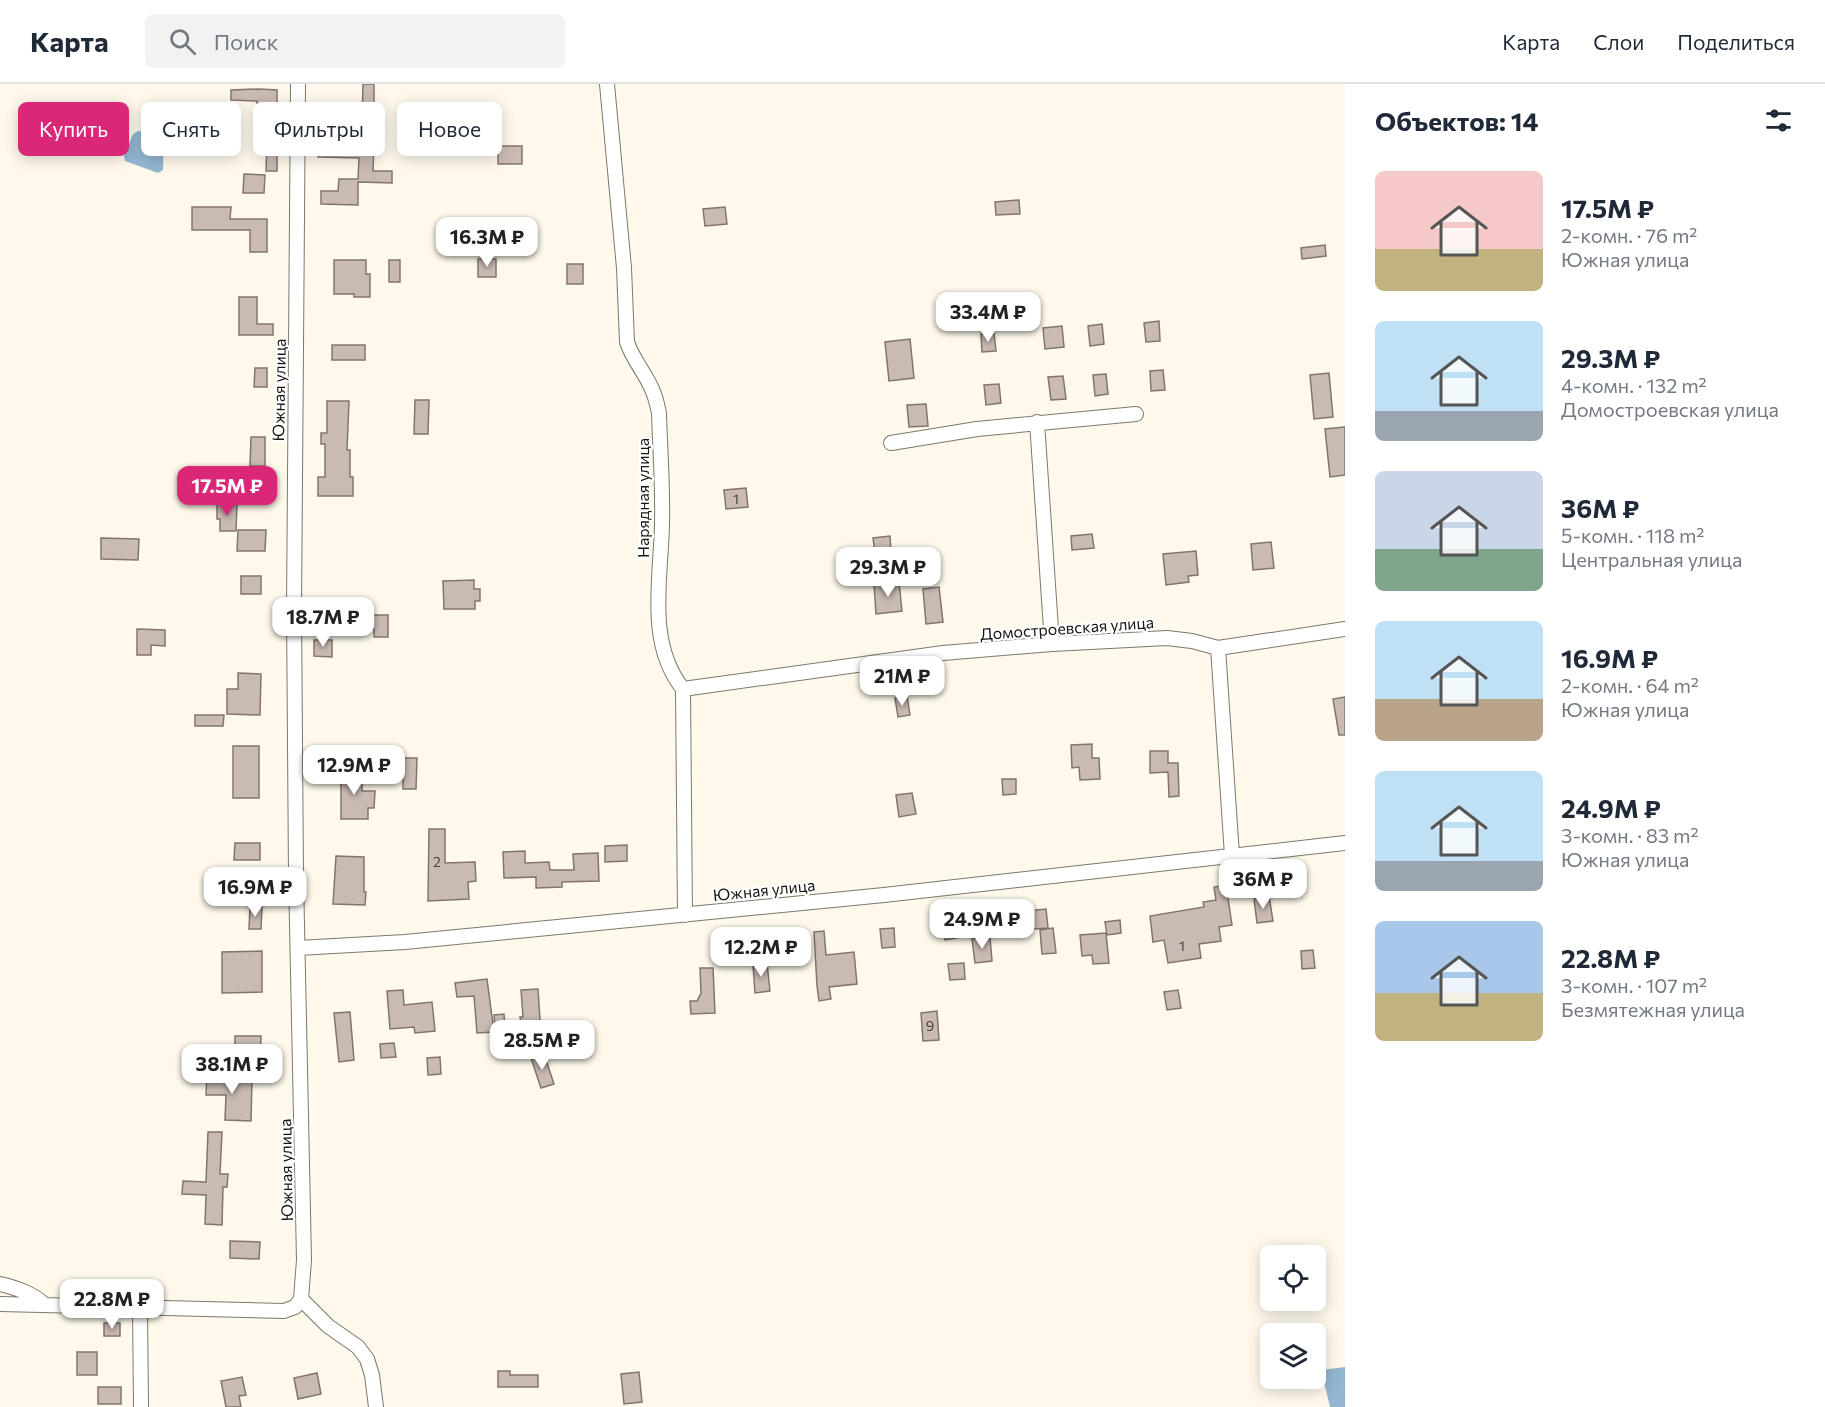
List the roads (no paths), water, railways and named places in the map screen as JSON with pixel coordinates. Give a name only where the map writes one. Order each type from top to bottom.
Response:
[{"type":"street","name":"Южная улица","points":[[298,84],[294,609],[296,877],[304,1282],[301,1299]]},
{"type":"street","name":"Нарядная улица","points":[[607,84],[624,268],[627,342],[630,353],[655,396],[659,412],[662,525],[657,590],[661,639],[672,676],[682,689],[685,915]]},
{"type":"street","points":[[891,444],[977,429],[1136,414]]},
{"type":"street","points":[[1037,422],[1052,644]]},
{"type":"street","name":"Домостроевская улица","points":[[682,689],[943,653],[1167,638],[1192,641],[1218,648],[1345,629]]},
{"type":"street","points":[[1218,648],[1232,855]]},
{"type":"street","name":"Южная улица","points":[[298,948],[405,942],[896,894],[1345,843]]},
{"type":"street","points":[[0,1284],[21,1289],[38,1298],[45,1305]]},
{"type":"street","points":[[0,1304],[284,1311],[295,1307],[301,1299],[328,1326],[358,1347],[368,1359],[376,1407]]},
{"type":"street","points":[[140,1306],[141,1407]]},
{"type":"water","points":[[141,131],[141,156],[163,156],[163,170],[158,173],[125,161],[124,156],[129,156],[129,144],[133,134]]},
{"type":"water","points":[[1345,1367],[1345,1407],[1330,1407],[1326,1389],[1326,1369]]}]
